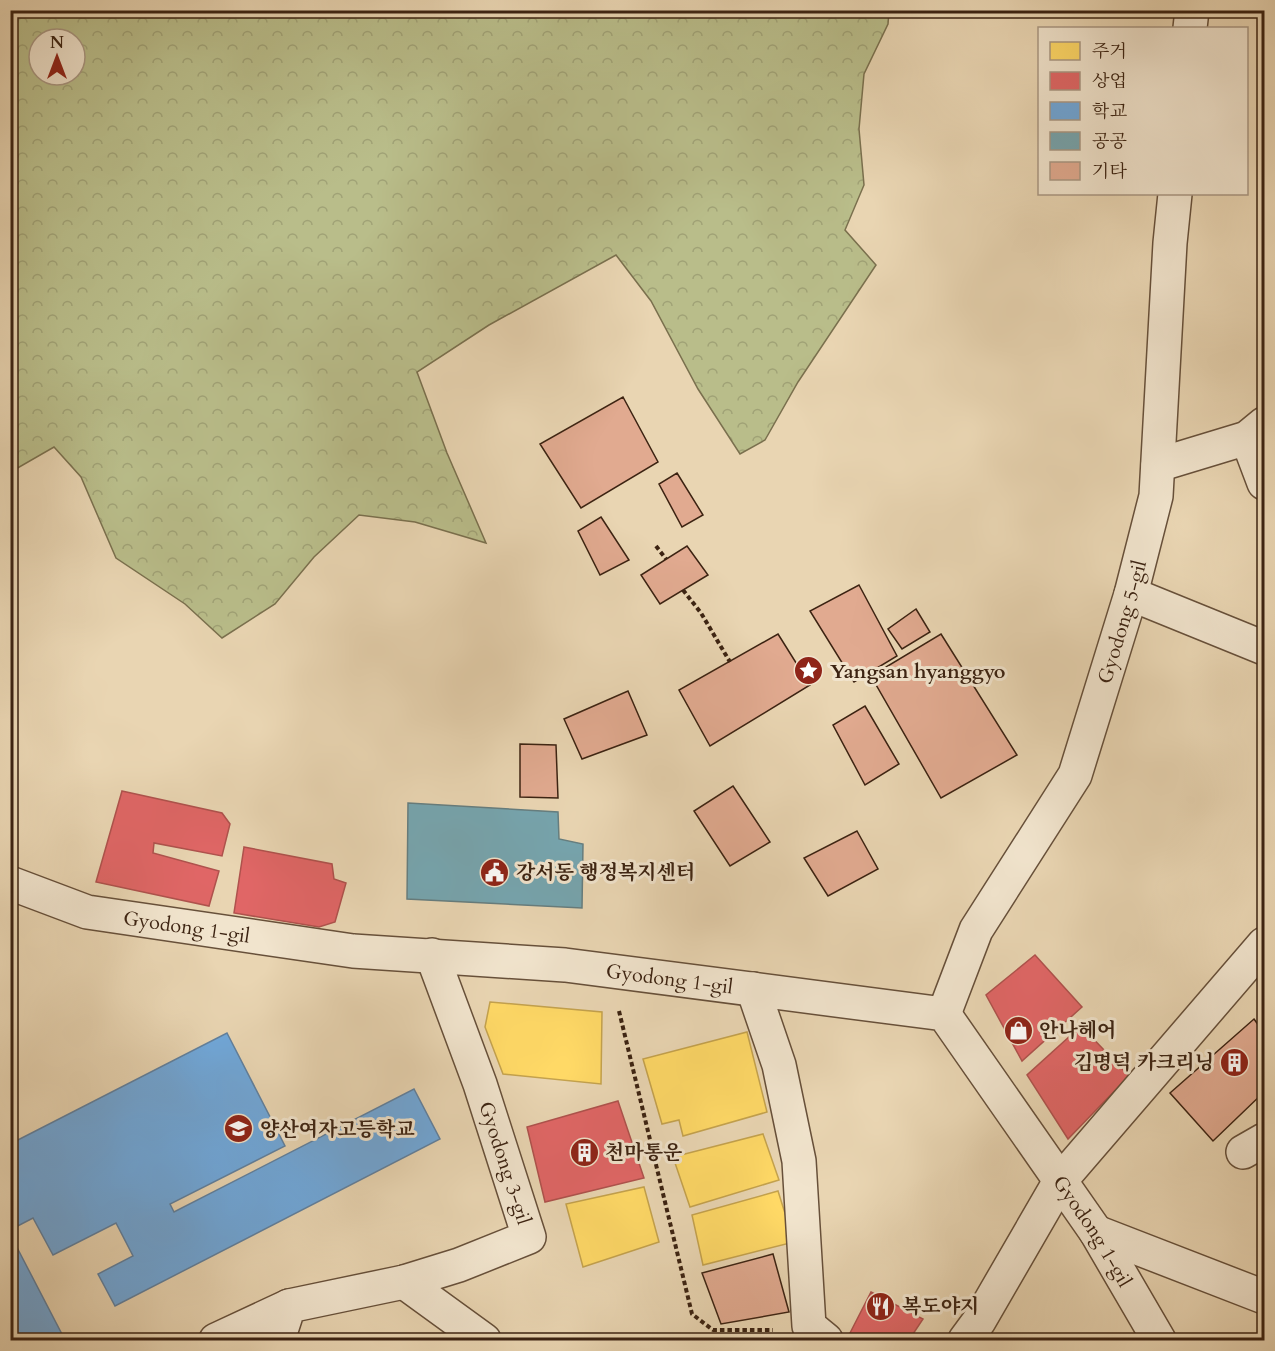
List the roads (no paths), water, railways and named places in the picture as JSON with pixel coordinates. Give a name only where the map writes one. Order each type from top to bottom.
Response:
[{"type":"street","points":[[1190,27],[1192,10]]},
{"type":"street","name":"Gyodong 5-gil","points":[[944,1014],[976,930],[1075,775],[1131,594],[1156,496],[1170,243],[1175,195]]},
{"type":"street","points":[[1158,465],[1256,431],[1264,483]]},
{"type":"street","points":[[1131,594],[1264,648]]},
{"type":"street","name":"Gyodong 1-gil","points":[[10,883],[87,912],[352,951],[565,964],[944,1014],[1096,1232],[1159,1341]]},
{"type":"street","points":[[965,1341],[979,1321],[1060,1181],[1264,944]]},
{"type":"street","name":"Gyodong 3-gil","points":[[216,1341],[289,1306],[404,1282],[459,1265],[529,1237],[480,1084],[432,956]]},
{"type":"street","points":[[753,989],[779,1065],[799,1161],[817,1333]]},
{"type":"street","points":[[1096,1232],[1264,1297]]},
{"type":"street","points":[[404,1282],[484,1341]]},
{"type":"street","points":[[278,1341],[289,1306]]},
{"type":"place","name":"Yangsan hyanggyo","points":[[809,671]]},
{"type":"place","name":"강서동 행정복지센터","points":[[495,872]]},
{"type":"place","name":"안나헤어","points":[[1018,1030]]},
{"type":"place","name":"김명덕 카크리닝","points":[[1235,1062]]},
{"type":"place","name":"양산여자고등학교","points":[[239,1129]]},
{"type":"place","name":"천마통운","points":[[584,1152]]},
{"type":"place","name":"복도야지","points":[[881,1306]]}]
